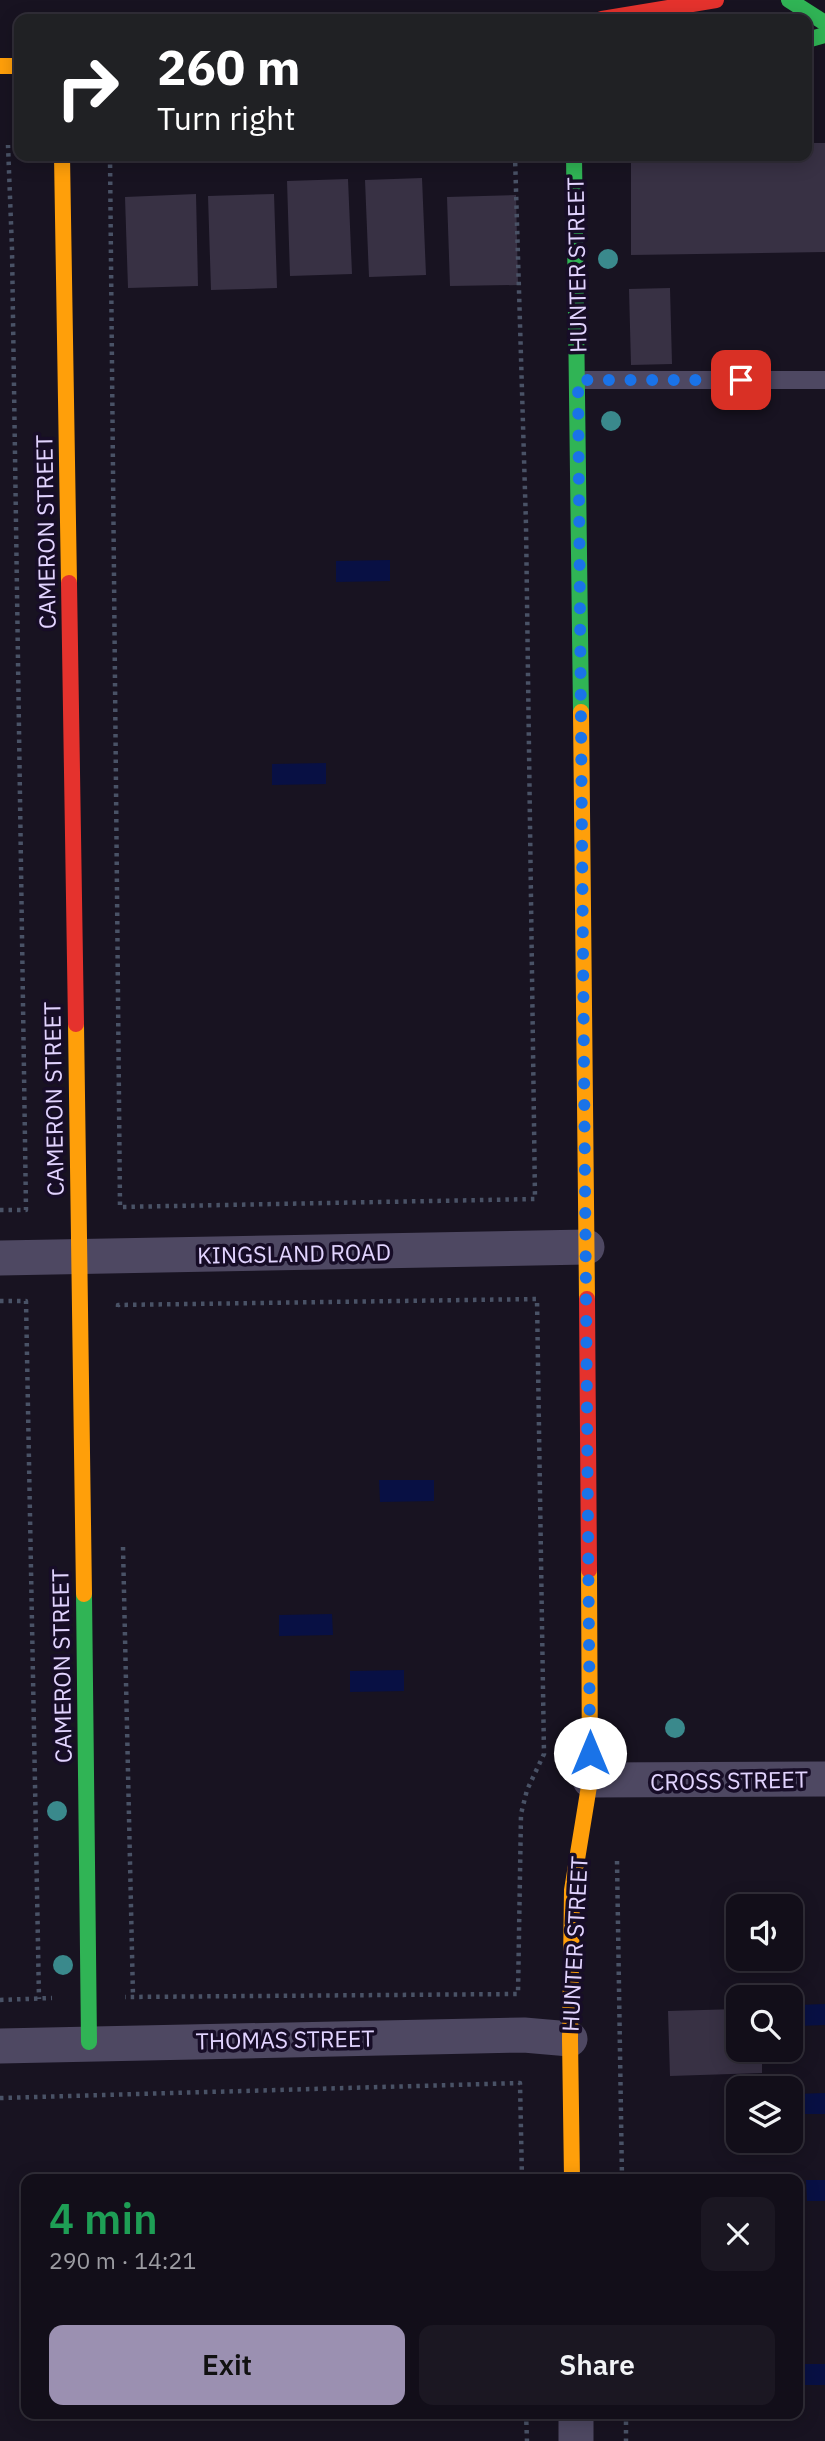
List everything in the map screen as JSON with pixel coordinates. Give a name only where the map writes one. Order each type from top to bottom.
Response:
[{"type":"main road","points":[[599,14],[620,0]]},
{"type":"main road","points":[[632,14],[716,0]]},
{"type":"main road","points":[[789,0],[811,14]]},
{"type":"main road","name":"CAMERON STREET","points":[[62,161],[89,2042]]},
{"type":"main road","name":"HUNTER STREET","points":[[572,2174],[572,1890],[590,1780],[587,1247],[574,161]]},
{"type":"street","name":"KINGSLAND ROAD","points":[[0,1258],[587,1247]]},
{"type":"street","name":"CROSS STREET","points":[[590,1780],[825,1779]]},
{"type":"street","name":"THOMAS STREET","points":[[0,2046],[89,2042],[524,2035],[570,2039]]},
{"type":"street","points":[[576,2419],[576,2441]]},
{"type":"lane","points":[[578,380],[825,380]]},
{"type":"path","points":[[0,1210],[26,1210],[8,145]]},
{"type":"path","points":[[110,161],[120,1207],[535,1199],[526,526],[515,161]]},
{"type":"path","points":[[117,1997],[519,1994],[521,1814],[527,1790],[544,1754],[537,1299],[118,1305],[118,1319]]},
{"type":"path","points":[[0,1301],[26,1301],[39,1999]]},
{"type":"path","points":[[123,1540],[133,1997]]},
{"type":"path","points":[[616,1855],[622,2174]]},
{"type":"path","points":[[0,2000],[57,1998]]},
{"type":"path","points":[[0,2098],[520,2083],[522,2174]]},
{"type":"path","points":[[526,2419],[527,2441]]},
{"type":"path","points":[[626,2419],[626,2441]]},
{"type":"shaded area","points":[[390,560],[390,581],[336,582],[336,561]]},
{"type":"shaded area","points":[[326,763],[326,784],[272,785],[272,764]]},
{"type":"shaded area","points":[[379,1480],[434,1480],[434,1501],[380,1502]]},
{"type":"shaded area","points":[[332,1614],[333,1635],[279,1636],[279,1615]]},
{"type":"shaded area","points":[[404,1670],[404,1691],[350,1692],[350,1671]]},
{"type":"shaded area","points":[[825,2004],[825,2025],[803,2026],[803,2005]]},
{"type":"shaded area","points":[[825,2093],[825,2114],[803,2114],[803,2094]]},
{"type":"shaded area","points":[[806,2180],[825,2180],[825,2201],[807,2201]]},
{"type":"shaded area","points":[[803,2364],[825,2364],[825,2385],[803,2385]]},
{"type":"building","points":[[812,143],[825,143],[825,252],[631,255],[631,161],[812,161]]},
{"type":"building","points":[[422,178],[426,275],[369,277],[365,180]]},
{"type":"building","points":[[348,179],[352,274],[290,276],[287,181]]},
{"type":"building","points":[[196,194],[198,286],[128,288],[125,197]]},
{"type":"building","points":[[274,194],[277,288],[211,290],[208,196]]},
{"type":"building","points":[[516,195],[518,285],[450,286],[447,197]]},
{"type":"building","points":[[670,288],[672,364],[631,365],[629,289]]},
{"type":"building","points":[[726,2009],[726,2062],[762,2062],[762,2073],[670,2076],[668,2011]]},
{"type":"traffic: fast","points":[[789,0],[811,14]]},
{"type":"traffic: fast","points":[[812,15],[825,23]]},
{"type":"traffic: fast","points":[[812,39],[825,35]]},
{"type":"traffic: fast","points":[[574,161],[581,712]]},
{"type":"traffic: fast","points":[[84,1594],[89,2042]]},
{"type":"traffic: slow","points":[[0,66],[14,66]]},
{"type":"traffic: slow","points":[[62,161],[69,583]]},
{"type":"traffic: slow","points":[[581,712],[587,1299]]},
{"type":"traffic: slow","points":[[76,1024],[84,1594]]},
{"type":"traffic: slow","points":[[572,2174],[572,1890],[590,1780],[589,1570]]},
{"type":"traffic: jam","points":[[632,14],[716,0]]},
{"type":"traffic: jam","points":[[69,583],[76,1024]]},
{"type":"traffic: jam","points":[[587,1299],[589,1570]]},
{"type":"route","points":[[590,1753],[578,380],[741,380]]}]
